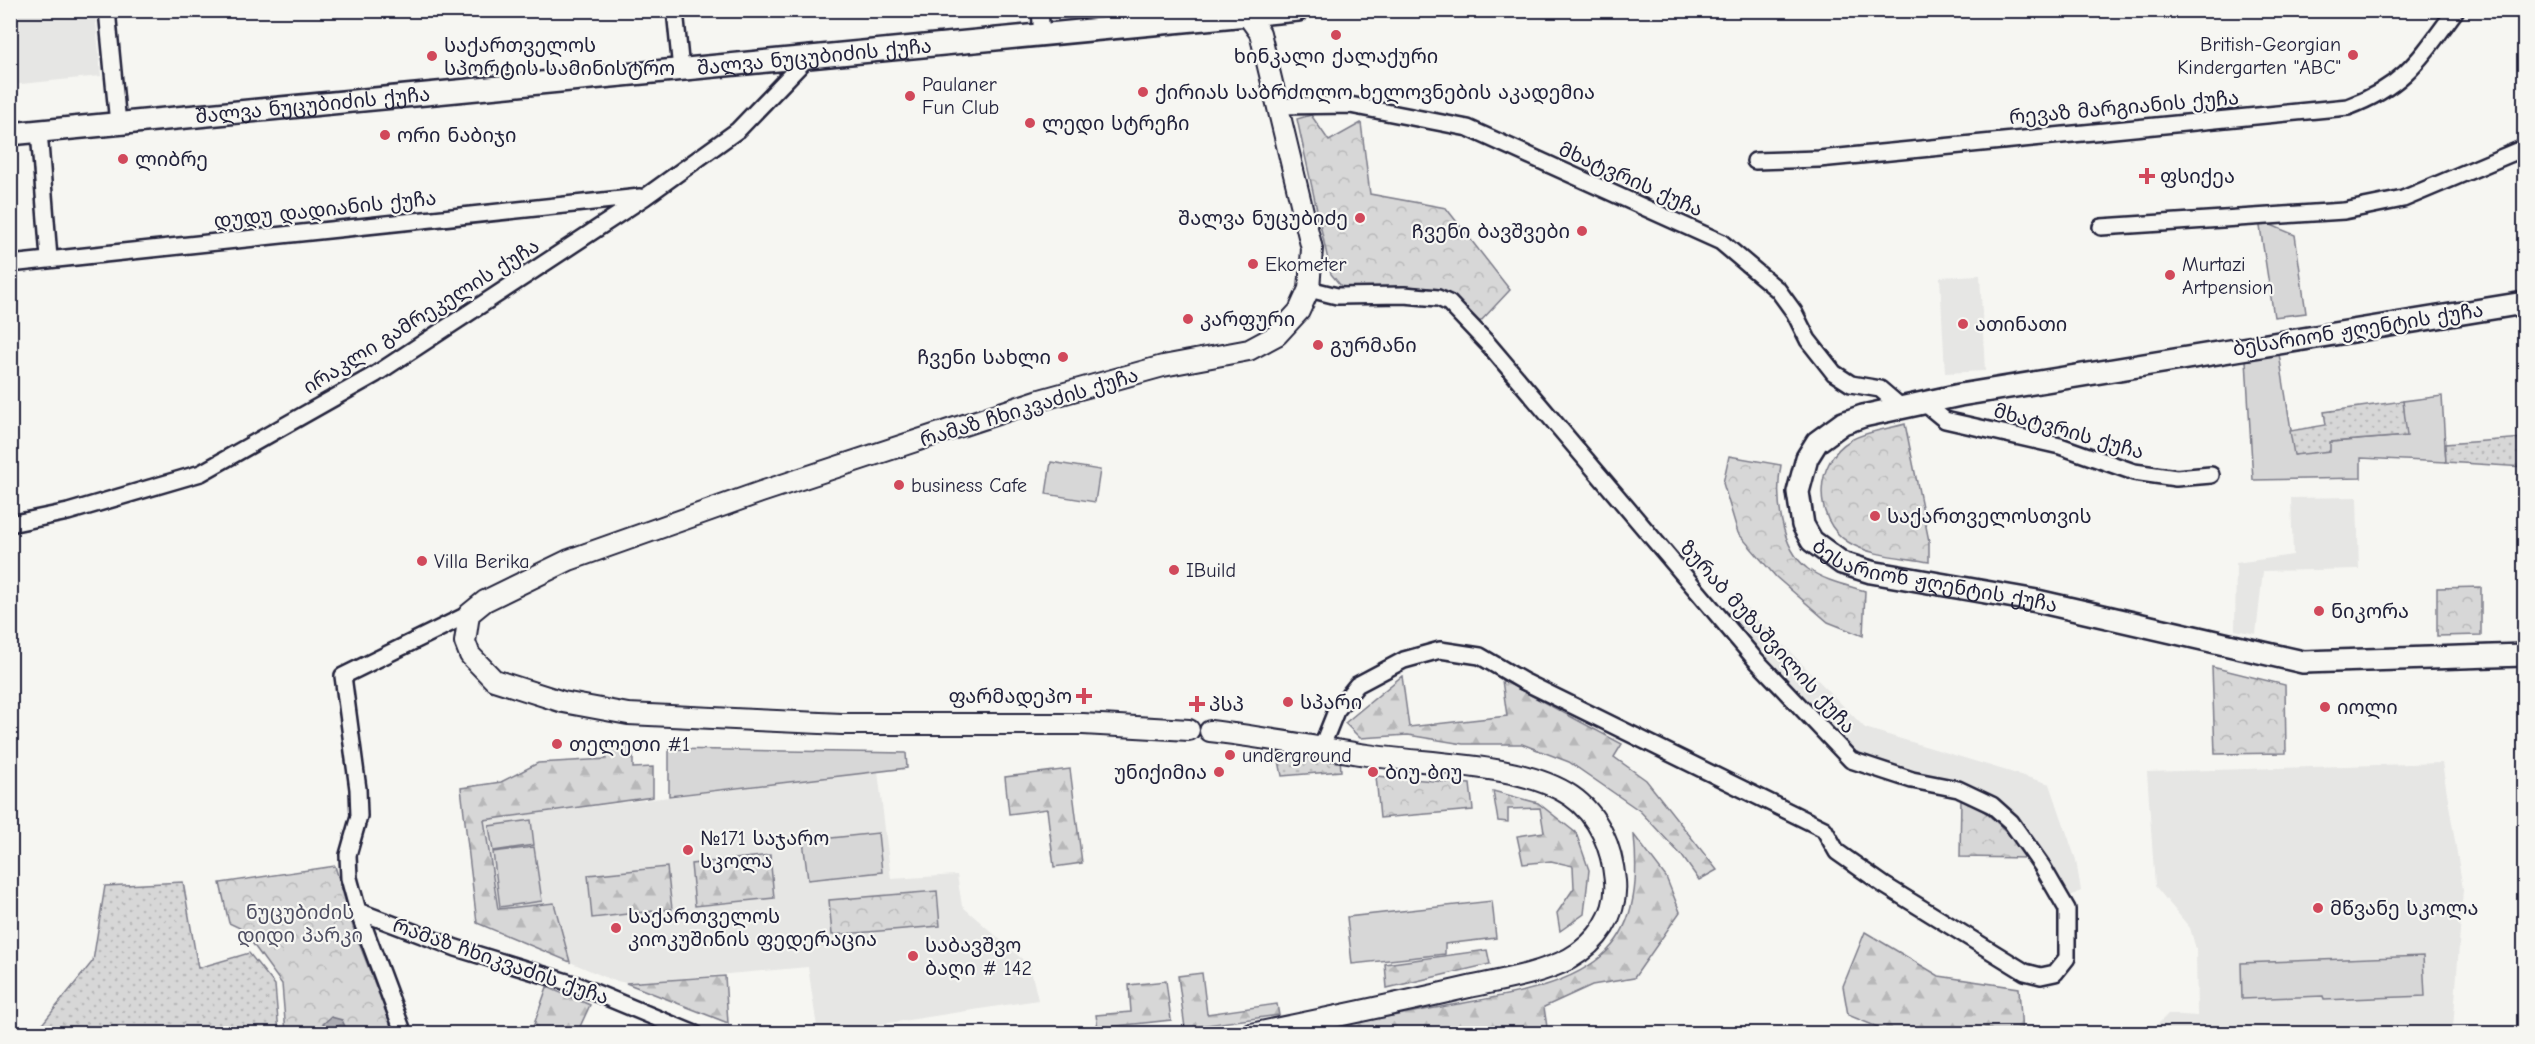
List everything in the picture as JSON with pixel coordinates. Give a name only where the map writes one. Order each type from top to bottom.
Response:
[{"type":"main road","name":"შალვა ნუცუბიძის ქუჩა","points":[[10,134],[1042,36],[1199,16],[1247,15],[1298,10]]},
{"type":"main road","name":"ბესარიონ ჟღენტის ქუჩა","points":[[2524,303],[1901,407],[1843,423],[1817,442],[1804,465],[1798,492],[1803,525],[1812,541],[1842,563],[1871,572],[2037,601],[2303,662],[2524,655]]},
{"type":"street","points":[[107,10],[118,124]]},
{"type":"street","points":[[675,10],[681,70]]},
{"type":"street","points":[[1040,10],[1042,36]]},
{"type":"street","name":"რევაზ მარგიანის ქუჩა","points":[[1755,161],[1819,159],[2348,107],[2377,96],[2400,80],[2456,10]]},
{"type":"street","name":"რამაზ ჩხიკვაძის ქუჩა","points":[[695,1034],[578,985],[456,948],[358,911],[349,878],[348,855],[358,816],[358,789],[343,676],[469,614],[485,601],[569,560],[761,492],[1040,400],[1163,366],[1249,350],[1277,335],[1299,310],[1309,289],[1311,249],[1260,33],[1247,15]]},
{"type":"street","name":"ირაკლი გამრეკელის ქუჩა","points":[[10,524],[68,512],[201,473],[375,374],[645,197],[738,130],[807,58]]},
{"type":"street","name":"მხატვრის ქუჩა","points":[[1279,106],[1350,105],[1468,128],[1721,242],[1778,290],[1820,357],[1834,373],[1851,384],[1880,389],[1901,407]]},
{"type":"street","points":[[39,131],[49,258]]},
{"type":"street","points":[[2101,227],[2344,211],[2403,199],[2524,148]]},
{"type":"street","name":"დუდუ დადიანის ქუჩა","points":[[10,264],[49,258],[645,197]]},
{"type":"street","name":"ზურაბ მუზაშვილის ქუჩა","points":[[1309,289],[1337,297],[1404,295],[1438,298],[1449,303],[1489,345],[1754,658],[1851,760],[1912,780],[1958,789],[1992,805],[2010,822],[2042,866],[2067,909],[2067,958],[2055,973],[2042,976],[2025,972],[1884,885],[1837,852],[1824,829],[1523,681],[1480,656],[1440,650],[1404,660],[1357,685],[1336,711],[1322,746]]},
{"type":"street","name":"მხატვრის ქუჩა","points":[[1923,402],[1946,420],[2060,446],[2134,472],[2176,478],[2211,475]]},
{"type":"street","points":[[469,614],[465,642],[470,655],[494,680],[563,702],[628,714],[842,724],[1083,724],[1189,730]]},
{"type":"street","points":[[1210,731],[1499,772],[1548,783],[1571,796],[1594,817],[1604,836],[1614,872],[1613,906],[1608,921],[1596,938],[1568,960],[1491,982],[1251,1034]]},
{"type":"street","points":[[358,911],[404,1034]]},
{"type":"shaded area","points":[[10,11],[95,11],[101,76],[11,85]]},
{"type":"shaded area","name":"ათინათი","points":[[1980,275],[1985,371],[1945,373],[1940,277]]},
{"type":"shaded area","points":[[2357,497],[2359,569],[2263,571],[2256,634],[2235,630],[2236,563],[2293,555],[2291,498]]},
{"type":"shaded area","points":[[1741,602],[1865,728],[2050,784],[2076,860],[2081,891],[2064,899],[1981,792],[1865,761],[1847,753],[1726,613]]},
{"type":"shaded area","name":"მწვანე სკოლა","points":[[2442,763],[2463,889],[2453,1030],[2524,1030],[2524,1033],[2149,1033],[2168,1014],[2197,1016],[2196,949],[2190,928],[2155,886],[2147,772]]},
{"type":"shaded area","name":"№171 საჯარო სკოლა","points":[[878,771],[891,879],[957,875],[962,906],[1030,966],[1038,1000],[818,1034],[808,967],[626,983],[612,980],[570,962],[554,903],[498,909],[484,820]]},
{"type":"green space","points":[[1311,115],[1329,141],[1361,123],[1370,194],[1446,208],[1510,290],[1480,322],[1446,291],[1408,286],[1357,291],[1341,286],[1331,274],[1297,119]]},
{"type":"green space","points":[[2259,220],[2295,235],[2306,313],[2274,317]]},
{"type":"green space","points":[[2279,354],[2295,455],[2330,442],[2406,436],[2403,401],[2442,396],[2446,462],[2361,458],[2361,478],[2253,480],[2246,360]]},
{"type":"green space","points":[[2403,401],[2407,436],[2330,442],[2330,451],[2294,455],[2290,431],[2326,425],[2324,412]]},
{"type":"green space","points":[[1905,424],[1929,541],[1929,562],[1876,553],[1857,547],[1836,532],[1823,505],[1824,475],[1839,449],[1857,437]]},
{"type":"green space","points":[[2524,438],[2524,467],[2446,462],[2445,444]]},
{"type":"green space","points":[[1729,456],[1781,465],[1780,506],[1782,521],[1791,548],[1808,569],[1821,577],[1865,591],[1863,636],[1828,622],[1776,577],[1738,533],[1723,483]]},
{"type":"green space","points":[[1051,462],[1100,470],[1095,502],[1046,494]]},
{"type":"green space","points":[[2481,587],[2481,635],[2437,636],[2437,588]]},
{"type":"green space","points":[[2212,667],[2285,685],[2286,753],[2215,754]]},
{"type":"green space","points":[[1402,676],[1409,727],[1507,716],[1502,680],[1622,744],[1614,757],[1646,780],[1717,870],[1699,880],[1682,856],[1640,811],[1569,762],[1522,744],[1463,744],[1408,735],[1360,738],[1345,723]]},
{"type":"green space","points":[[606,748],[633,748],[633,768],[653,767],[653,797],[484,820],[498,909],[554,903],[570,962],[477,923],[461,788],[501,782],[538,763],[606,759]]},
{"type":"green space","points":[[669,749],[906,753],[907,768],[669,796]]},
{"type":"green space","points":[[1277,750],[1340,758],[1341,771],[1282,776]]},
{"type":"green space","points":[[1070,769],[1082,863],[1054,867],[1047,809],[1009,814],[1005,777]]},
{"type":"green space","points":[[1376,776],[1470,784],[1473,810],[1380,818]]},
{"type":"green space","points":[[1493,791],[1538,803],[1576,833],[1589,870],[1584,914],[1560,931],[1557,913],[1574,888],[1573,866],[1551,861],[1523,864],[1517,836],[1544,832],[1540,808],[1508,809],[1508,822],[1498,821]]},
{"type":"green space","points":[[1961,798],[1990,816],[2030,858],[1960,857]]},
{"type":"green space","points":[[531,820],[534,845],[493,851],[489,826]]},
{"type":"green space","points":[[878,833],[882,872],[808,880],[803,841]]},
{"type":"green space","points":[[1634,835],[1666,877],[1680,912],[1634,978],[1592,985],[1544,1007],[1547,1027],[1485,1034],[1300,1034],[1526,991],[1549,984],[1591,965],[1617,939],[1630,912],[1636,866]]},
{"type":"green space","points":[[534,847],[542,901],[500,907],[493,852]]},
{"type":"green space","points":[[770,855],[774,898],[695,906],[691,864]]},
{"type":"green space","name":"ნუცუბიძის დიდი პარკი","points":[[335,866],[354,930],[394,1033],[286,1033],[282,984],[242,929],[229,923],[220,883]]},
{"type":"green space","points":[[667,867],[672,909],[592,918],[588,875]]},
{"type":"green space","points":[[183,882],[198,968],[249,953],[275,985],[279,1033],[35,1033],[93,961],[105,886]]},
{"type":"green space","points":[[937,891],[940,926],[832,935],[829,900]]},
{"type":"green space","points":[[1492,901],[1496,938],[1445,944],[1445,954],[1352,964],[1347,917]]},
{"type":"green space","points":[[1865,932],[1939,976],[2019,988],[2022,1033],[1892,1033],[1848,1015],[1843,986]]},
{"type":"green space","points":[[1487,950],[1490,964],[1387,988],[1385,964]]},
{"type":"green space","points":[[2423,956],[2425,996],[2324,1000],[2323,996],[2242,999],[2241,963]]},
{"type":"green space","points":[[1202,973],[1207,1014],[1277,1004],[1279,1015],[1185,1028],[1178,976]]},
{"type":"green space","points":[[725,976],[728,1023],[626,983]]},
{"type":"green space","points":[[1166,981],[1171,1020],[1098,1028],[1096,1015],[1131,1012],[1129,985]]},
{"type":"green space","points":[[547,987],[590,1005],[577,1033],[531,1033]]},
{"type":"water","points":[[331,1017],[342,1020],[348,1033],[320,1033],[322,1025]]},
{"type":"place","name":"ხინკალი ქალაქური","points":[[1336,35]]},
{"type":"place","name":"British-Georgian Kindergarten \"ABC\"","points":[[2353,55]]},
{"type":"place","name":"საქართველოს სპორტის სამინისტრო","points":[[432,56]]},
{"type":"place","name":"ქირიას საბრძოლო ხელოვნების აკადემია","points":[[1143,92]]},
{"type":"place","name":"Paulaner Fun Club","points":[[910,96]]},
{"type":"place","name":"ლედი სტრეჩი","points":[[1030,123]]},
{"type":"place","name":"ორი ნაბიჯი","points":[[385,135]]},
{"type":"place","name":"ლიბრე","points":[[123,159]]},
{"type":"place","name":"ფსიქეა","points":[[2147,176]]},
{"type":"place","name":"შალვა ნუცუბიძე","points":[[1360,218]]},
{"type":"place","name":"Ჩვენი ბავშვები","points":[[1582,231]]},
{"type":"place","name":"Ekometer","points":[[1253,264]]},
{"type":"place","name":"Murtazi Artpension","points":[[2170,275]]},
{"type":"place","name":"კარფური","points":[[1188,319]]},
{"type":"place","name":"ათინათი","points":[[1963,324]]},
{"type":"place","name":"გურმანი","points":[[1318,345]]},
{"type":"place","name":"ჩვენი სახლი","points":[[1063,357]]},
{"type":"place","name":"business Cafe","points":[[899,485]]},
{"type":"place","name":"საქართველოსთვის","points":[[1875,516]]},
{"type":"place","name":"Villa Berika","points":[[422,561]]},
{"type":"place","name":"IBuild","points":[[1174,570]]},
{"type":"place","name":"ნიკორა","points":[[2319,611]]},
{"type":"place","name":"ფარმადეპო","points":[[1084,696]]},
{"type":"place","name":"სპარი","points":[[1288,702]]},
{"type":"place","name":"პსპ","points":[[1197,704]]},
{"type":"place","name":"იოლი","points":[[2325,707]]},
{"type":"place","name":"თელეთი #1","points":[[557,744]]},
{"type":"place","name":"underground","points":[[1230,755]]},
{"type":"place","name":"უნიქიმია","points":[[1219,772]]},
{"type":"place","name":"ბიუ ბიუ","points":[[1373,772]]},
{"type":"place","name":"№171 საჯარო სკოლა","points":[[688,850]]},
{"type":"place","name":"მწვანე სკოლა","points":[[2318,908]]},
{"type":"place","name":"საქართველოს კიოკუშინის ფედერაცია","points":[[616,928]]},
{"type":"place","name":"საბავშვო ბაღი # 142","points":[[913,956]]}]
